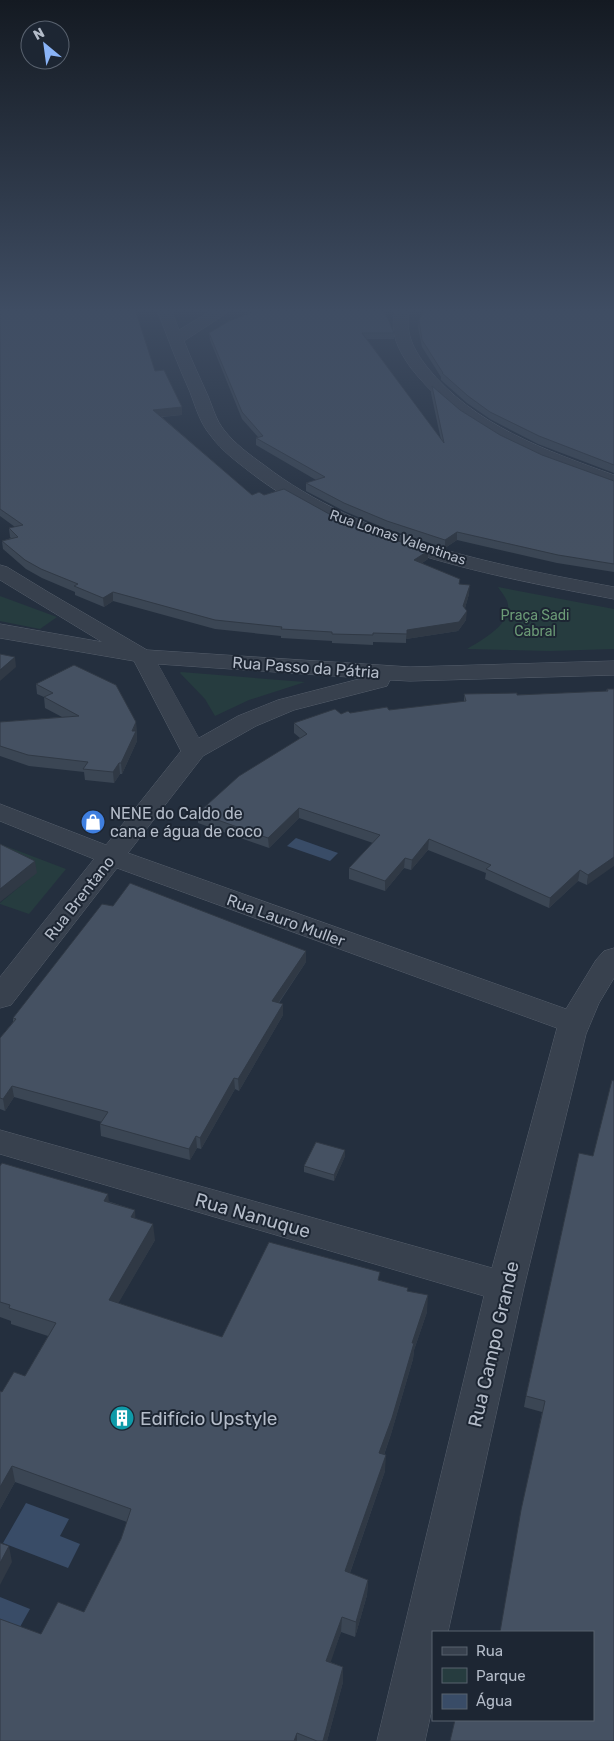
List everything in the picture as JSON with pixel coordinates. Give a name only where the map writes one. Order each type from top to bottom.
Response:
[{"type":"street","name":"Rua Lomas Valentinas","points":[[199,393],[213,427],[230,447],[256,470],[288,493],[375,532],[417,546],[475,563],[562,584],[614,593]]},
{"type":"street","points":[[442,393],[504,436],[527,448],[614,481]]},
{"type":"street","points":[[0,571],[40,597],[142,656],[194,751]]},
{"type":"street","name":"Rua Passo da Pátria","points":[[0,631],[142,656],[410,674],[542,672],[614,668]]},
{"type":"street","name":"Rua Brentano","points":[[0,998],[194,751],[247,721],[286,705],[410,674]]},
{"type":"street","name":"Rua Lauro Muller","points":[[0,812],[112,856],[574,1024]]},
{"type":"street","name":"Rua Campo Grande","points":[[401,1741],[505,1288],[574,1024],[583,1000],[600,974],[614,958]]},
{"type":"street","name":"Rua Nanuque","points":[[0,1142],[505,1288]]},
{"type":"green space","name":"Praça Sadi Cabral","points":[[498,587],[614,609],[614,649],[550,651],[467,649],[488,636],[506,617],[507,601]]},
{"type":"green space","points":[[0,596],[57,617],[40,629],[0,621]]},
{"type":"green space","points":[[181,672],[305,682],[249,700],[215,716],[205,699]]},
{"type":"green space","points":[[0,844],[66,869],[29,914],[0,904],[36,873],[0,855]]},
{"type":"water","points":[[296,838],[338,853],[330,861],[287,846]]},
{"type":"water","points":[[26,1503],[69,1519],[60,1536],[80,1544],[68,1568],[3,1543]]},
{"type":"water","points":[[0,1597],[30,1609],[16,1634],[0,1627]]},
{"type":"building","points":[[0,393],[175,393],[182,407],[153,410],[252,495],[259,492],[264,495],[284,489],[331,515],[377,534],[428,551],[414,560],[460,579],[459,584],[470,585],[463,606],[467,611],[459,622],[407,630],[407,634],[332,634],[332,632],[281,629],[282,627],[215,620],[113,592],[103,598],[74,586],[78,584],[41,569],[25,560],[2,541],[18,537],[9,528],[23,525],[0,509]]},
{"type":"building","points":[[234,393],[407,393],[444,443],[434,393],[440,393],[460,410],[500,435],[542,455],[614,481],[614,564],[558,555],[457,532],[445,540],[387,521],[344,503],[306,483],[325,477],[256,438],[263,436],[242,412]]},
{"type":"building","points":[[465,393],[614,393],[614,465],[539,436],[490,412]]},
{"type":"building","points":[[0,654],[15,657],[0,670]]},
{"type":"building","points":[[74,665],[116,685],[136,722],[132,731],[136,731],[121,763],[113,772],[83,769],[88,762],[28,755],[0,746],[0,722],[79,716],[44,697],[53,693],[36,684]]},
{"type":"building","points":[[607,689],[614,689],[614,857],[588,875],[580,870],[550,898],[486,869],[491,865],[429,839],[412,860],[405,858],[385,881],[349,868],[380,835],[299,808],[268,838],[198,813],[239,776],[307,734],[294,723],[335,709],[341,714],[348,711],[350,713],[387,707],[389,710],[466,701],[464,694],[517,693],[517,695],[608,691]]},
{"type":"building","points":[[0,844],[35,861],[0,889]]},
{"type":"building","points":[[130,883],[306,951],[272,1001],[283,1004],[238,1079],[234,1078],[200,1138],[196,1136],[189,1149],[100,1124],[108,1112],[12,1086],[3,1099],[0,1098],[0,1038],[16,1019],[13,1018],[102,904],[113,906]]},
{"type":"building","points":[[612,1080],[614,1081],[614,1741],[450,1741],[455,1721],[594,1721],[594,1631],[500,1631],[521,1510],[545,1401],[526,1396],[579,1153],[593,1156]]},
{"type":"building","points":[[316,1142],[345,1150],[334,1175],[304,1166]]},
{"type":"building","points":[[2,1163],[108,1194],[104,1201],[135,1210],[131,1217],[153,1224],[109,1300],[222,1337],[269,1242],[380,1272],[378,1280],[408,1288],[407,1291],[428,1295],[412,1343],[414,1343],[392,1418],[379,1453],[386,1455],[345,1571],[368,1580],[356,1622],[342,1617],[326,1661],[343,1667],[323,1741],[317,1741],[297,1733],[294,1741],[0,1741],[0,1619],[41,1634],[58,1602],[84,1612],[121,1539],[131,1509],[12,1466],[0,1487],[0,1391],[2,1392],[14,1372],[25,1376],[56,1323],[9,1308],[10,1305],[0,1302],[0,1166]]},
{"type":"building","points":[[0,1543],[9,1546],[0,1563]]},
{"type":"place","name":"NENE do Caldo de cana e água de coco","points":[[93,822]]},
{"type":"place","name":"Edifício Upstyle","points":[[122,1418]]}]
